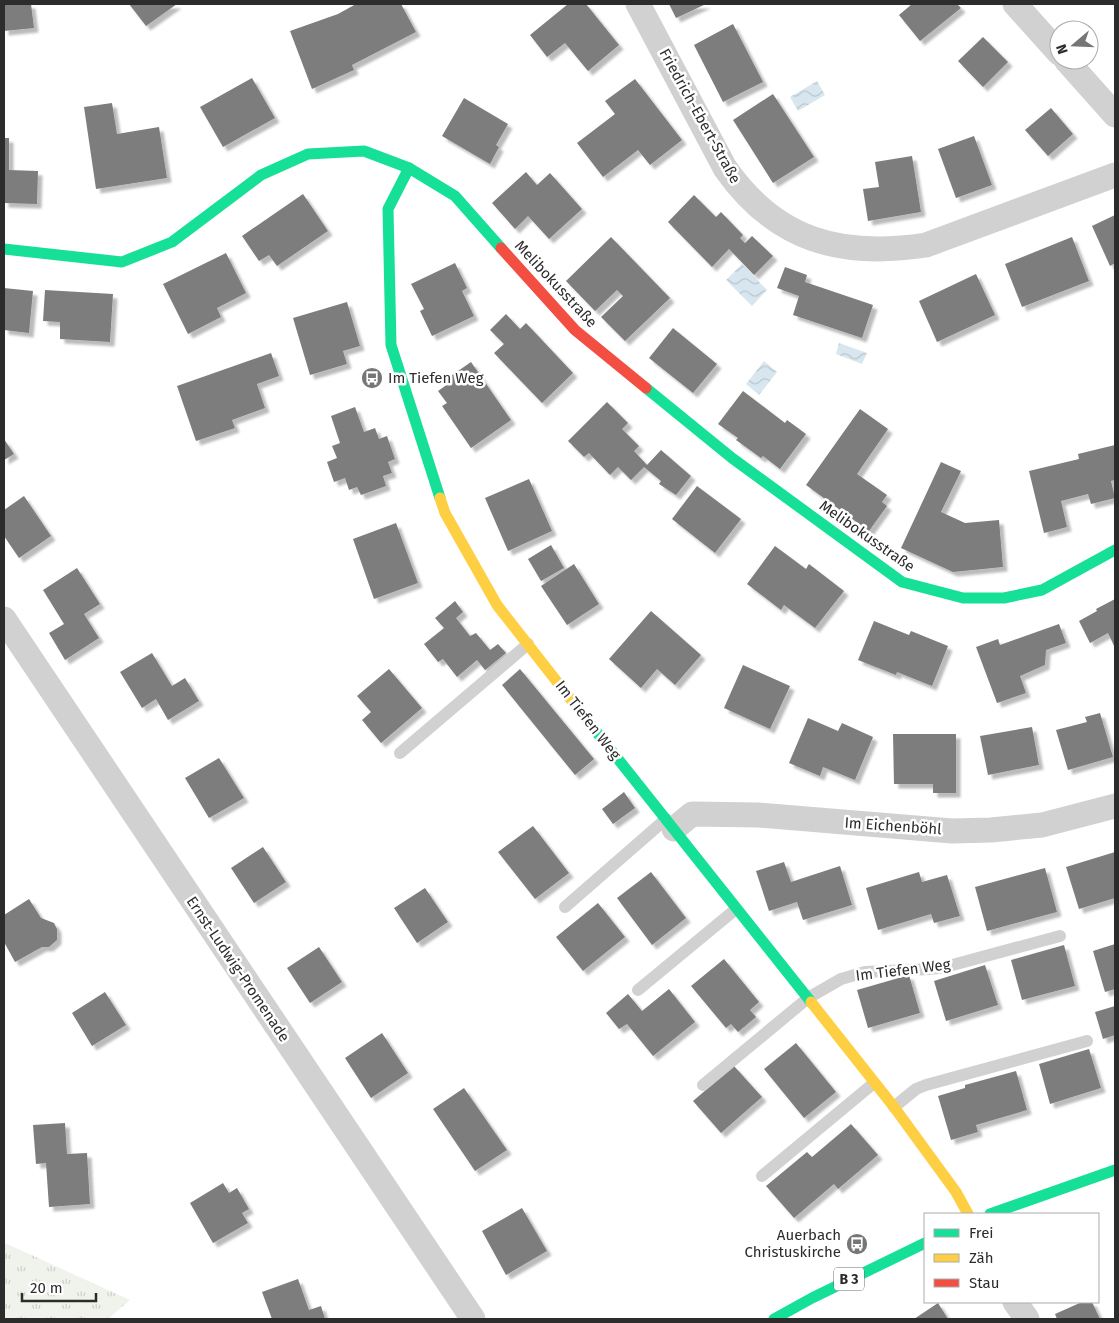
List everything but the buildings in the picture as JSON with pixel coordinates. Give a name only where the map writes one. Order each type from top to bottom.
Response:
[{"type":"street","name":"Friedrich-Ebert-Straße","points":[[638,4],[725,168],[739,188],[766,214],[796,232],[832,245],[897,250],[926,245],[1115,175]]},
{"type":"street","points":[[1014,4],[1049,42]]},
{"type":"street","points":[[1075,70],[1115,115]]},
{"type":"street","name":"Melibokusstraße","points":[[4,250],[122,262],[172,242],[261,175],[308,154],[364,151],[409,168],[455,196],[575,330],[732,458],[902,582],[963,598],[1004,598],[1042,590],[1115,550]]},
{"type":"street","name":"Im Tiefen Weg","points":[[409,168],[388,209],[391,345],[445,513],[497,605],[894,1107],[956,1192],[967,1213]]},
{"type":"street","name":"Ernst-Ludwig-Promenade","points":[[4,619],[473,1319]]},
{"type":"street","name":"Im Eichenböhl","points":[[670,824],[692,814],[758,815],[952,830],[991,830],[1042,825],[1115,806]]},
{"type":"street","points":[[993,1213],[1059,1188],[1115,1170]]},
{"type":"street","name":"B 3","points":[[774,1319],[812,1298],[924,1243]]},
{"type":"street","points":[[1016,1303],[1027,1319]]},
{"type":"lane","points":[[400,753],[528,644]]},
{"type":"lane","points":[[565,907],[670,824]]},
{"type":"lane","points":[[638,990],[736,909]]},
{"type":"lane","name":"Im Tiefen Weg","points":[[703,1085],[808,998],[841,979],[865,972],[945,967],[1060,936]]},
{"type":"lane","points":[[894,1107],[916,1089],[926,1085],[1087,1041]]},
{"type":"lane","points":[[762,1176],[874,1083]]},
{"type":"green space","points":[[5,1243],[130,1300],[108,1319],[4,1319]]},
{"type":"water","points":[[817,81],[825,95],[798,111],[790,97]]},
{"type":"water","points":[[742,264],[767,290],[752,306],[726,280]]},
{"type":"water","points":[[839,343],[867,353],[862,364],[836,354]]},
{"type":"water","points":[[764,361],[777,372],[759,395],[746,384]]},
{"type":"traffic: fast","points":[[4,249],[122,262],[172,242],[261,175],[308,154],[364,151],[409,168],[455,196],[501,248]]},
{"type":"traffic: fast","points":[[409,168],[388,209],[391,345],[440,498]]},
{"type":"traffic: fast","points":[[646,388],[732,458],[902,582],[963,598],[1004,598],[1042,590],[1115,550]]},
{"type":"traffic: fast","points":[[587,720],[811,1002]]},
{"type":"traffic: fast","points":[[993,1213],[1115,1170]]},
{"type":"traffic: fast","points":[[774,1319],[812,1298],[924,1243]]},
{"type":"traffic: slow","points":[[440,498],[445,513],[497,605],[587,720]]},
{"type":"traffic: slow","points":[[811,1002],[894,1107],[956,1192],[967,1213]]},
{"type":"traffic: jam","points":[[501,248],[575,330],[646,388]]},
{"type":"place","name":"Im Tiefen Weg","points":[[372,378]]},
{"type":"place","name":"Auerbach Christuskirche","points":[[857,1244]]}]
